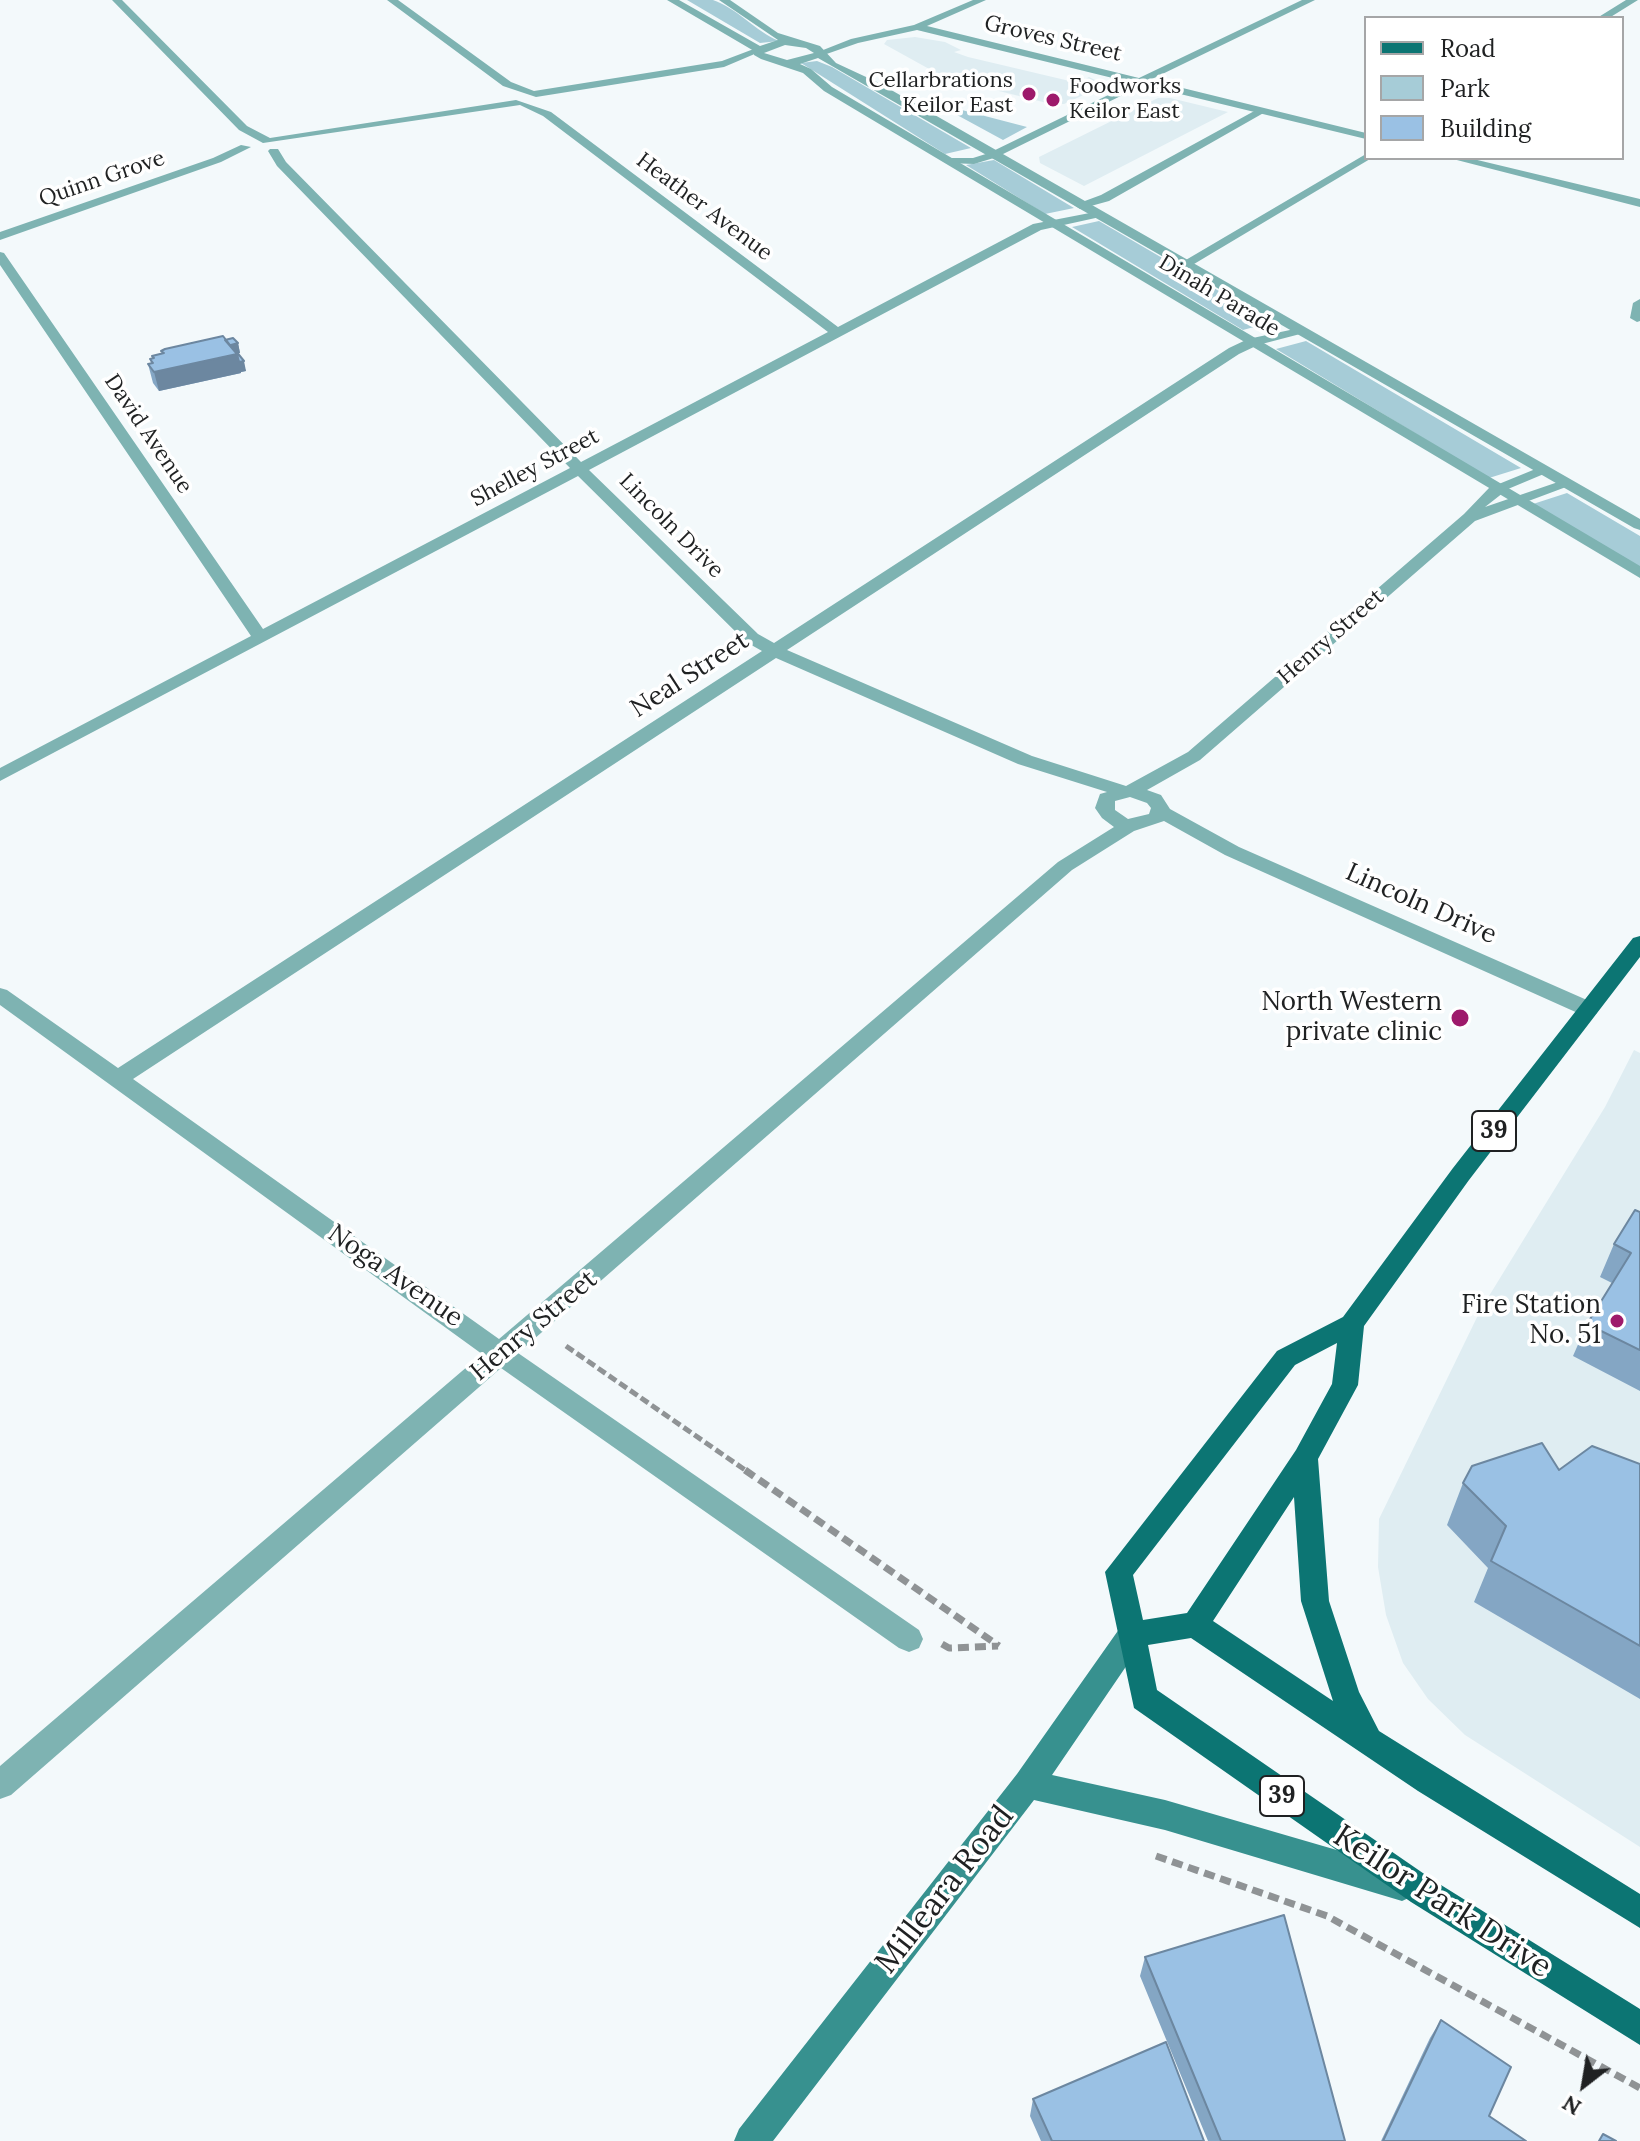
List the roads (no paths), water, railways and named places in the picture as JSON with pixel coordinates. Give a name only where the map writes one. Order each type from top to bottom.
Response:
[{"type":"main road","name":"39","points":[[1132,1634],[1119,1572],[1286,1358],[1352,1324],[1461,1174],[1640,943]]},
{"type":"main road","name":"39","points":[[1195,1625],[1305,1458],[1345,1385],[1352,1324]]},
{"type":"main road","points":[[1305,1458],[1315,1601],[1346,1696],[1368,1740]]},
{"type":"main road","points":[[1132,1634],[1195,1625],[1368,1740],[1640,1912]]},
{"type":"main road","name":"Milleara Road","points":[[751,2141],[1028,1784],[1132,1634]]},
{"type":"main road","name":"Keilor Park Drive","points":[[1132,1634],[1144,1698],[1422,1891],[1640,2028]]},
{"type":"main road","points":[[1028,1784],[1165,1815],[1422,1891]]},
{"type":"street","name":"Lincoln Drive","points":[[117,0],[243,128],[275,149],[580,469],[735,624],[775,651],[1025,760],[1073,785],[1105,811],[1149,816],[1588,1009]]},
{"type":"street","points":[[392,0],[527,98]]},
{"type":"street","points":[[672,0],[759,50]]},
{"type":"street","points":[[724,0],[771,34],[802,44]]},
{"type":"street","points":[[275,149],[314,136],[724,64],[806,61],[855,41],[917,27],[981,0]]},
{"type":"street","points":[[948,160],[974,161],[993,155],[1085,113],[1134,88],[1141,81],[1310,0]]},
{"type":"street","points":[[1605,16],[1633,0]]},
{"type":"street","name":"Groves Street","points":[[917,27],[1364,136]]},
{"type":"street","points":[[724,64],[780,43],[855,41]]},
{"type":"street","name":"Dinah Parade","points":[[802,44],[816,48],[818,54],[1640,525]]},
{"type":"street","points":[[759,50],[760,56],[774,61]]},
{"type":"street","name":"Dinah Parade","points":[[774,61],[807,71],[828,89],[1640,573]]},
{"type":"street","name":"Heather Avenue","points":[[527,98],[837,333]]},
{"type":"street","points":[[1080,205],[1105,198],[1262,111]]},
{"type":"street","name":"Lincoln Drive","points":[[243,128],[251,149],[275,149]]},
{"type":"street","name":"Quinn Grove","points":[[0,236],[251,149],[275,149]]},
{"type":"street","points":[[1185,264],[1364,158]]},
{"type":"street","points":[[1463,160],[1640,203]]},
{"type":"street","name":"Shelley Street","points":[[0,775],[1052,222],[1096,214]]},
{"type":"street","name":"David Avenue","points":[[0,256],[260,637]]},
{"type":"street","points":[[1637,318],[1640,303]]},
{"type":"street","name":"Neal Street","points":[[117,1079],[1234,351],[1253,342],[1299,330]]},
{"type":"street","name":"Henry Street","points":[[0,1785],[1065,866],[1149,816],[1171,782],[1194,756],[1469,518],[1480,500],[1497,488],[1543,471]]},
{"type":"street","name":"Henry Street","points":[[1469,518],[1566,484]]},
{"type":"street","name":"Henry Street","points":[[1065,866],[1105,811],[1107,798],[1159,778],[1194,756]]},
{"type":"street","name":"Lincoln Drive","points":[[1025,760],[1147,795],[1149,816]]},
{"type":"street","name":"Noga Avenue","points":[[0,995],[909,1639]]},
{"type":"place","name":"Cellarbrations Keilor East","points":[[1029,94]]},
{"type":"place","name":"Foodworks Keilor East","points":[[1053,100]]},
{"type":"place","name":"North Western private clinic","points":[[1460,1018]]},
{"type":"place","name":"Fire Station No. 51","points":[[1617,1321]]}]
